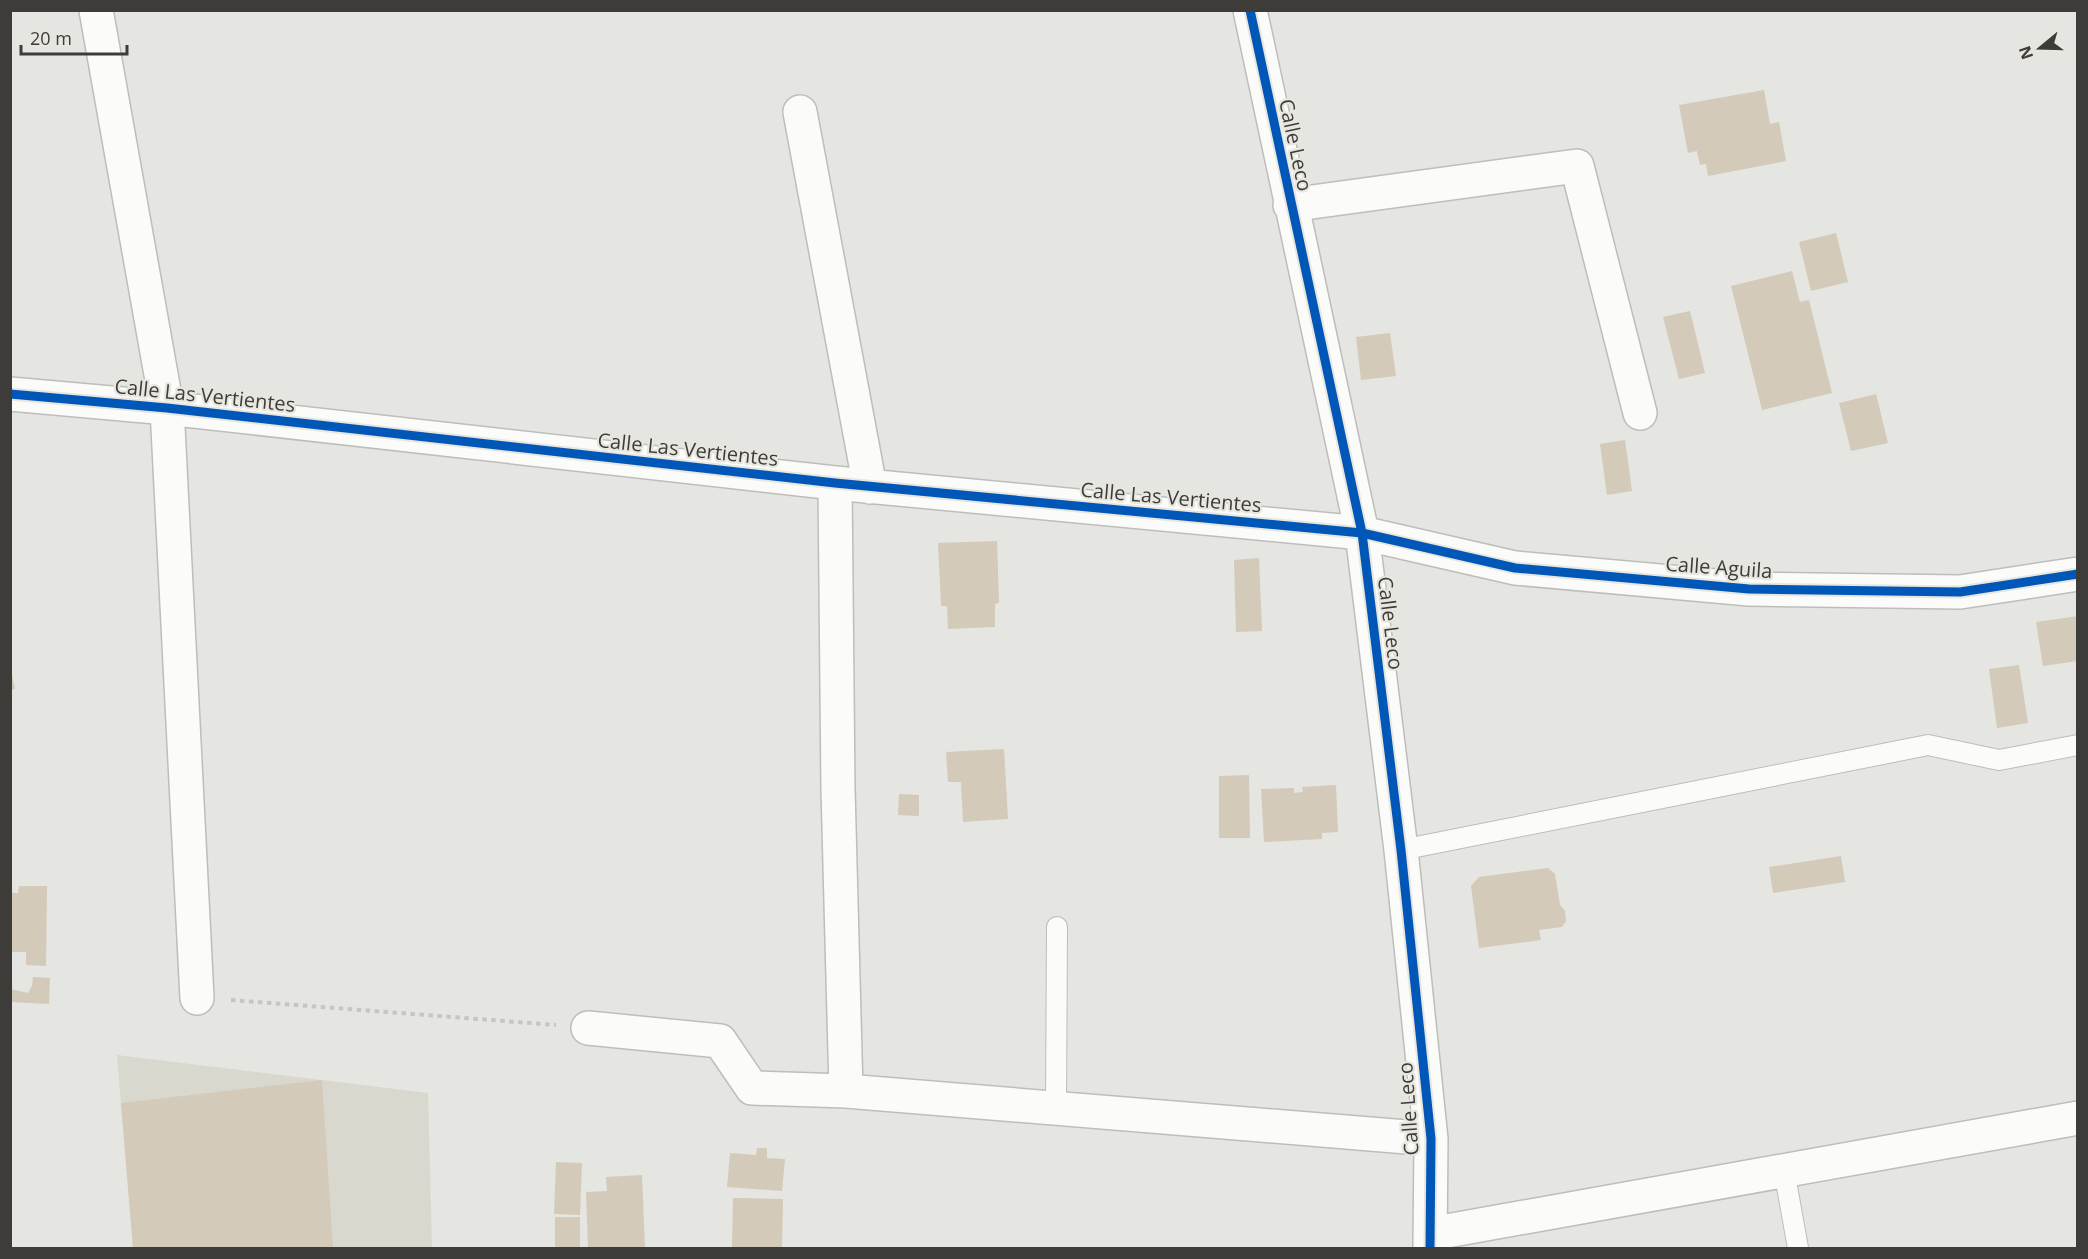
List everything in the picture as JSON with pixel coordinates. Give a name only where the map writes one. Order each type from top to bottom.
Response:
[{"type":"street","points":[[96,10],[167,408],[197,998]]},
{"type":"street","name":"Calle Leco","points":[[1250,10],[1362,533],[1401,850],[1431,1139],[1430,1241]]},
{"type":"street","points":[[800,112],[870,487]]},
{"type":"street","points":[[1290,205],[1577,166],[1640,413]]},
{"type":"street","name":"Calle Las Vertientes","points":[[10,394],[167,408],[870,487],[1362,533]]},
{"type":"street","points":[[835,483],[837,789],[846,1091]]},
{"type":"street","name":"Calle Aguila","points":[[1362,533],[1515,568],[1749,589],[1960,592],[2078,574]]},
{"type":"street","points":[[588,1028],[720,1041],[752,1088],[846,1091],[1431,1139]]},
{"type":"street","points":[[1430,1241],[1784,1170],[2078,1118]]},
{"type":"lane","points":[[1401,850],[1928,745],[1999,760],[2078,745]]},
{"type":"lane","points":[[1056,1108],[1058,927]]},
{"type":"lane","points":[[1784,1170],[1798,1248]]},
{"type":"path","points":[[197,998],[588,1028]]},
{"type":"shaded area","points":[[117,1055],[428,1093],[432,1248],[133,1248]]},
{"type":"building","points":[[1764,90],[1770,124],[1779,122],[1786,161],[1708,176],[1706,164],[1700,165],[1697,151],[1688,153],[1679,105]]},
{"type":"building","points":[[1836,233],[1848,282],[1811,291],[1799,242]]},
{"type":"building","points":[[1792,271],[1800,302],[1809,300],[1832,393],[1762,410],[1731,286]]},
{"type":"building","points":[[1690,311],[1705,373],[1679,379],[1663,317]]},
{"type":"building","points":[[1390,333],[1396,376],[1361,380],[1356,337]]},
{"type":"building","points":[[1876,394],[1888,443],[1851,451],[1839,403]]},
{"type":"building","points":[[1625,440],[1632,491],[1607,495],[1600,444]]},
{"type":"building","points":[[997,541],[999,603],[995,604],[995,627],[948,629],[947,606],[941,606],[938,543]]},
{"type":"building","points":[[1259,558],[1262,631],[1236,632],[1234,560]]},
{"type":"building","points":[[2078,616],[2078,661],[2043,666],[2036,622]]},
{"type":"building","points":[[2019,665],[2028,723],[1997,728],[1989,669]]},
{"type":"building","points":[[10,666],[15,689],[10,690]]},
{"type":"building","points":[[1004,749],[1008,819],[963,822],[961,782],[948,782],[946,752]]},
{"type":"building","points":[[1249,775],[1250,838],[1219,838],[1219,776]]},
{"type":"building","points":[[1336,785],[1338,832],[1322,833],[1322,839],[1264,842],[1261,789],[1294,788],[1294,793],[1303,792],[1302,787]]},
{"type":"building","points":[[899,794],[919,795],[919,816],[898,815]]},
{"type":"building","points":[[1841,856],[1845,882],[1773,893],[1769,867]]},
{"type":"building","points":[[1548,868],[1555,874],[1560,905],[1565,911],[1566,921],[1562,927],[1539,930],[1541,940],[1479,948],[1471,886],[1479,877]]},
{"type":"building","points":[[19,886],[47,886],[46,966],[26,965],[26,952],[10,952],[10,893],[18,893]]},
{"type":"building","points":[[33,977],[50,978],[49,1004],[10,1002],[10,989],[28,993]]},
{"type":"building","points":[[322,1080],[333,1248],[133,1248],[121,1103]]},
{"type":"building","points":[[757,1148],[767,1148],[767,1158],[785,1159],[782,1191],[727,1187],[730,1153],[756,1155]]},
{"type":"building","points":[[556,1162],[582,1163],[580,1215],[554,1214]]},
{"type":"building","points":[[642,1175],[645,1248],[588,1248],[586,1192],[607,1191],[606,1177]]},
{"type":"building","points":[[733,1198],[783,1199],[782,1248],[732,1248]]},
{"type":"building","points":[[555,1217],[580,1217],[580,1248],[555,1248]]},
{"type":"cycle path","points":[[1250,10],[1362,533],[1401,850],[1431,1139],[1430,1248]]},
{"type":"cycle path","points":[[10,394],[167,408],[835,483],[1362,533],[1515,568],[1749,589],[1960,592],[2078,574]]}]
